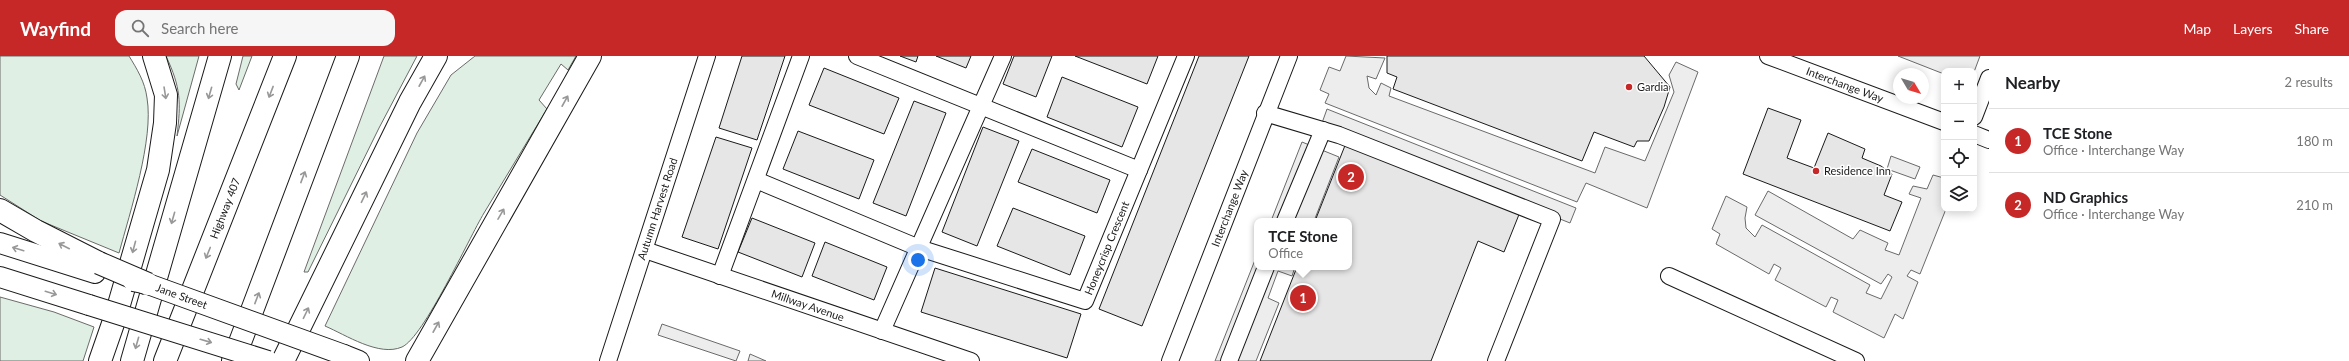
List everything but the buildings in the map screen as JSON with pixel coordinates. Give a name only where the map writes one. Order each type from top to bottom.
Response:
[{"type":"highway","points":[[100,361],[116,315],[158,170],[165,123],[166,95],[154,56]]},
{"type":"highway","points":[[132,361],[220,56]]},
{"type":"highway","name":"Highway 407","points":[[166,361],[285,56]]},
{"type":"highway","points":[[233,361],[348,56]]},
{"type":"highway","points":[[283,361],[410,102],[436,56]]},
{"type":"highway","points":[[417,361],[590,56]]},
{"type":"highway","points":[[0,210],[97,268],[148,284]]},
{"type":"main road","points":[[0,243],[97,268]]},
{"type":"main road","points":[[0,277],[268,361]]},
{"type":"main road","name":"Jane Street","points":[[148,284],[352,358]]},
{"type":"street","name":"Autumn Harvest Road","points":[[608,361],[707,56]]},
{"type":"street","points":[[720,276],[801,56]]},
{"type":"street","points":[[857,56],[1139,170]]},
{"type":"street","points":[[882,331],[1003,56]]},
{"type":"street","name":"Honeycrisp Crescent","points":[[919,248],[1085,301],[1186,56]]},
{"type":"street","name":"Interchange Way","points":[[1170,361],[1265,113],[1289,56]]},
{"type":"street","name":"Interchange Way","points":[[1768,56],[1941,121]]},
{"type":"street","points":[[1977,110],[1989,78]]},
{"type":"street","points":[[1265,113],[1323,130],[1552,219],[1496,361]]},
{"type":"street","points":[[1286,218],[1323,130]]},
{"type":"street","points":[[1977,135],[1989,140]]},
{"type":"street","points":[[756,180],[919,248]]},
{"type":"street","name":"Millway Avenue","points":[[645,250],[972,361]]},
{"type":"street","points":[[1229,361],[1265,270]]},
{"type":"street","points":[[1668,276],[1856,361]]},
{"type":"green space","points":[[0,56],[129,56],[140,76],[146,92],[148,115],[147,134],[140,176],[119,253],[41,221],[0,195]]},
{"type":"green space","points":[[166,56],[199,56],[177,136],[179,95],[175,77]]},
{"type":"green space","points":[[243,56],[252,56],[239,90],[236,84]]},
{"type":"green space","points":[[384,56],[417,56],[379,128],[308,272],[304,272]]},
{"type":"green space","points":[[475,56],[576,56],[568,70],[561,64],[539,100],[547,109],[484,213],[446,286],[422,325],[411,339],[402,347],[383,349],[363,344],[325,326],[417,133],[451,75]]},
{"type":"green space","points":[[0,297],[54,312],[94,327],[83,361],[0,361]]},
{"type":"shaded area","points":[[1346,56],[1385,58],[1376,79],[1367,76],[1369,88],[1376,95],[1381,83],[1391,88],[1389,96],[1595,173],[1605,147],[1645,161],[1674,92],[1669,75],[1676,62],[1698,72],[1647,208],[1586,183],[1577,202],[1325,103],[1329,94],[1320,90],[1329,67],[1340,71]]},
{"type":"shaded area","points":[[1898,56],[1980,56],[1976,68],[1941,68],[1941,73]]},
{"type":"shaded area","points":[[1327,109],[1576,208],[1570,223],[1322,123]]},
{"type":"shaded area","points":[[1302,142],[1339,157],[1315,218],[1272,218]]},
{"type":"shaded area","points":[[1891,156],[1920,167],[1915,179],[1887,169]]},
{"type":"shaded area","points":[[1933,175],[1941,177],[1941,212],[1945,212],[1920,274],[1911,270],[1907,276],[1918,282],[1903,319],[1895,314],[1884,338],[1833,312],[1838,300],[1831,297],[1826,307],[1775,280],[1781,268],[1774,264],[1769,274],[1716,244],[1720,234],[1712,229],[1726,196],[1747,207],[1745,218],[1746,228],[1755,237],[1762,225],[1870,285],[1866,293],[1881,299],[1892,277],[1888,274],[1881,284],[1755,215],[1768,191],[1853,239],[1860,230],[1888,243],[1885,250],[1899,255],[1921,198],[1909,194],[1913,186],[1927,189]]},
{"type":"shaded area","points":[[1254,263],[1254,270],[1294,270],[1292,276],[1278,271],[1268,298],[1279,303],[1256,361],[1215,361]]},
{"type":"shaded area","points":[[662,324],[740,351],[736,361],[658,335]]},
{"type":"shaded area","points":[[750,354],[766,361],[748,361]]},
{"type":"place","name":"Gardia","points":[[1629,87]]},
{"type":"place","name":"Residence Inn","points":[[1816,171]]},
{"type":"place","name":"ND Graphics","points":[[1351,177]]},
{"type":"place","name":"TCE Stone","points":[[1303,298]]}]
